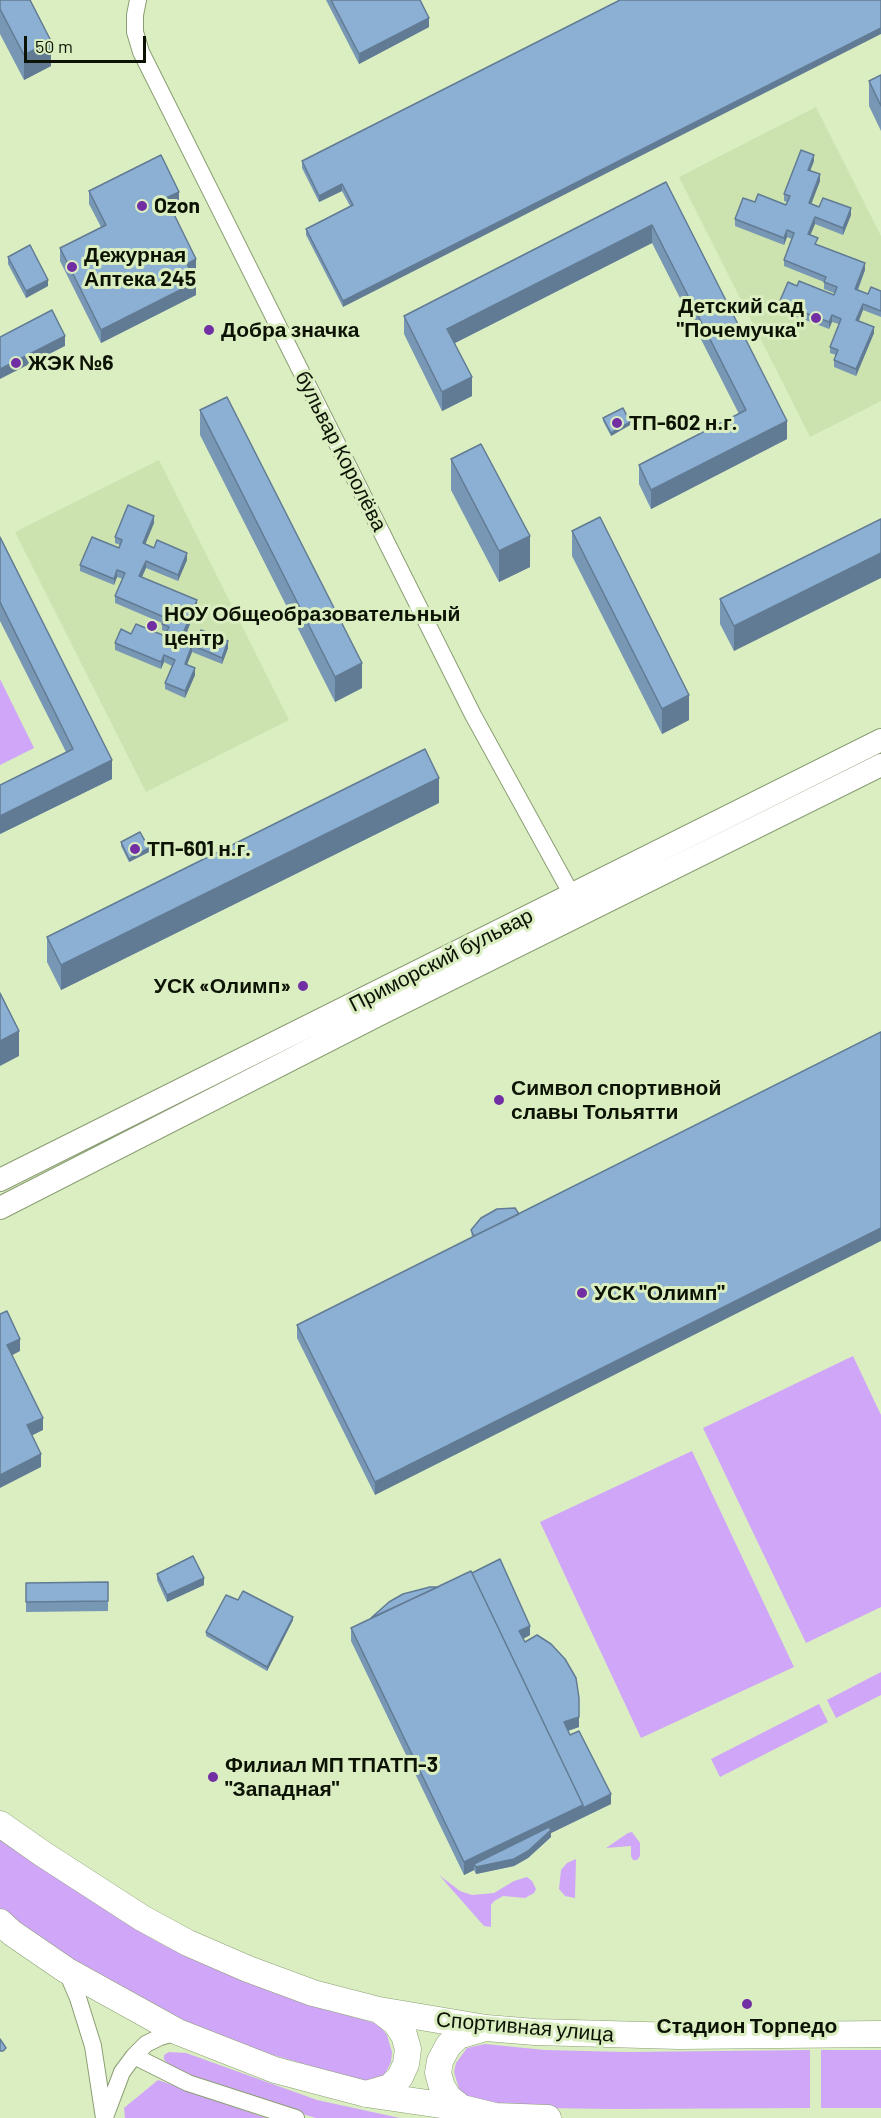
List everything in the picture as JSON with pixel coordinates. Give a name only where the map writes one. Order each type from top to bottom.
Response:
[{"type":"main road","name":"Приморский бульвар","points":[[0,1180],[881,740]]},
{"type":"main road","points":[[0,1208],[380,1014],[881,765]]},
{"type":"main road","name":"Спортивная улица","points":[[0,1824],[142,1918],[188,1943],[248,1969],[313,1993],[379,2010],[486,2028],[535,2032],[679,2036],[881,2034]]},
{"type":"main road","points":[[0,1922],[12,1933],[66,1970],[178,2032],[275,2070],[366,2094],[462,2108],[495,2116],[549,2118]]},
{"type":"main road","points":[[366,2094],[390,2087],[400,2077],[406,2064],[408,2049],[404,2035],[395,2022],[379,2010]]},
{"type":"main road","points":[[462,2108],[449,2098],[442,2087],[438,2073],[440,2061],[448,2046],[458,2037],[486,2028]]},
{"type":"street","name":"бульвар Королёва","points":[[138,0],[135,32],[141,52],[473,715],[572,895]]},
{"type":"street","points":[[66,1970],[78,1998],[93,2046],[104,2118]]},
{"type":"street","points":[[104,2118],[122,2072],[134,2056],[146,2044],[178,2032]]},
{"type":"street","points":[[134,2056],[188,2083],[296,2118]]},
{"type":"shaded area","name":"Детский сад \"Почемучка\"","points":[[816,107],[881,236],[881,401],[810,437],[679,177]]},
{"type":"shaded area","name":"НОУ Общеобразовательный центр","points":[[159,460],[289,720],[146,792],[15,532]]},
{"type":"shaded area","points":[[0,679],[34,748],[0,765]]},
{"type":"shaded area","points":[[853,1356],[881,1415],[881,1607],[806,1643],[703,1428]]},
{"type":"shaded area","points":[[692,1451],[794,1667],[641,1738],[540,1522]]},
{"type":"shaded area","points":[[881,1672],[881,1695],[836,1718],[827,1700]]},
{"type":"shaded area","points":[[819,1704],[828,1722],[720,1777],[711,1759]]},
{"type":"shaded area","points":[[632,1832],[640,1843],[640,1856],[637,1860],[633,1860],[631,1856],[631,1846],[606,1848],[628,1833]]},
{"type":"shaded area","points":[[0,1837],[119,1919],[165,1946],[232,1976],[304,2003],[378,2024],[387,2035],[392,2052],[391,2062],[384,2076],[365,2082],[270,2054],[191,2024],[79,1967],[0,1911]]},
{"type":"shaded area","points":[[576,1859],[575,1898],[565,1896],[559,1889],[561,1870],[567,1863]]},
{"type":"shaded area","points":[[439,1875],[460,1891],[472,1895],[494,1893],[514,1881],[527,1877],[536,1889],[534,1893],[525,1898],[503,1896],[494,1901],[491,1905],[491,1927],[484,1926]]},
{"type":"shaded area","points":[[485,2044],[545,2050],[625,2052],[810,2050],[810,2108],[544,2108],[483,2102],[465,2096],[459,2089],[454,2072],[456,2063],[467,2048]]},
{"type":"shaded area","points":[[821,2050],[881,2050],[881,2108],[821,2108]]},
{"type":"shaded area","points":[[169,2052],[186,2053],[317,2100],[400,2118],[316,2118],[252,2099],[182,2074],[164,2060],[164,2055]]},
{"type":"shaded area","points":[[158,2080],[266,2118],[125,2118],[124,2108]]},
{"type":"building","points":[[0,0],[30,0],[51,41],[24,55],[0,9]]},
{"type":"building","points":[[331,0],[420,0],[429,18],[359,54]]},
{"type":"building","points":[[620,0],[881,0],[881,28],[343,301],[306,229],[353,205],[342,184],[319,196],[302,161]]},
{"type":"building","points":[[881,75],[881,106],[869,81]]},
{"type":"building","points":[[801,150],[814,155],[808,170],[820,174],[809,203],[819,207],[823,198],[851,208],[843,228],[815,217],[808,234],[818,238],[815,244],[865,263],[855,289],[868,294],[871,287],[881,291],[881,311],[863,304],[856,320],[874,327],[856,369],[834,360],[838,350],[830,347],[841,319],[832,315],[829,322],[779,303],[788,282],[797,286],[799,281],[834,295],[837,287],[824,282],[826,277],[784,260],[794,233],[787,230],[784,238],[735,219],[743,198],[755,202],[758,194],[786,205],[790,196],[784,194]]},
{"type":"building","points":[[161,155],[179,192],[166,198],[196,259],[187,264],[196,282],[101,330],[60,248],[106,225],[89,191]]},
{"type":"building","points":[[666,182],[787,421],[651,490],[639,465],[746,410],[652,225],[447,329],[472,377],[442,392],[404,316]]},
{"type":"building","points":[[30,245],[48,280],[26,291],[8,257]]},
{"type":"building","name":"ЖЭК №6","points":[[52,310],[65,336],[0,369],[0,337]]},
{"type":"building","points":[[227,397],[362,663],[335,677],[200,410]]},
{"type":"building","name":"ТП-602 н.г.","points":[[623,408],[630,422],[611,433],[603,418]]},
{"type":"building","points":[[481,444],[530,536],[499,551],[451,459]]},
{"type":"building","points":[[128,505],[154,516],[143,543],[154,548],[157,540],[187,553],[178,575],[146,561],[139,576],[197,600],[184,631],[198,637],[201,630],[228,641],[222,658],[192,645],[185,664],[195,668],[185,691],[165,683],[175,660],[164,655],[161,662],[115,643],[121,629],[131,634],[136,624],[165,636],[169,627],[162,624],[164,617],[115,596],[125,573],[117,570],[114,579],[80,565],[92,537],[119,548],[122,540],[115,537]]},
{"type":"building","points":[[600,517],[689,695],[662,709],[572,531]]},
{"type":"building","points":[[881,519],[881,553],[734,626],[720,599]]},
{"type":"building","points":[[0,537],[112,760],[0,816],[0,785],[73,749],[0,602]]},
{"type":"building","points":[[425,749],[439,778],[61,965],[47,937]]},
{"type":"building","name":"ТП-601 н.г.","points":[[140,832],[149,848],[129,859],[121,842]]},
{"type":"building","points":[[0,993],[19,1031],[0,1041]]},
{"type":"building","name":"УСК \"Олимп\"","points":[[881,1032],[881,1228],[375,1482],[297,1325]]},
{"type":"building","points":[[515,1208],[519,1214],[474,1236],[471,1230],[481,1218],[497,1209]]},
{"type":"building","points":[[7,1311],[20,1339],[7,1345],[43,1418],[27,1425],[41,1454],[0,1475],[0,1314]]},
{"type":"building","points":[[193,1556],[204,1578],[167,1595],[157,1574]]},
{"type":"building","points":[[500,1559],[530,1626],[519,1631],[525,1642],[537,1635],[551,1644],[565,1659],[576,1678],[579,1717],[564,1722],[570,1735],[579,1731],[611,1794],[583,1808],[472,1573]]},
{"type":"building","points":[[471,1571],[583,1805],[464,1862],[351,1628]]},
{"type":"building","points":[[108,1582],[108,1601],[26,1602],[26,1583]]},
{"type":"building","points":[[438,1587],[371,1618],[389,1602],[403,1594]]},
{"type":"building","points":[[243,1591],[293,1617],[267,1667],[206,1632],[226,1595],[238,1600]]},
{"type":"building","points":[[549,1827],[551,1830],[528,1851],[514,1859],[476,1867],[474,1864]]},
{"type":"building","points":[[0,2039],[6,2048],[3,2051],[0,2051]]},
{"type":"place","name":"Ozon","points":[[142,206]]},
{"type":"place","name":"Дежурная Аптека 245","points":[[72,267]]},
{"type":"place","name":"Детский сад \"Почемучка\"","points":[[816,318]]},
{"type":"place","name":"Добра значка","points":[[209,330]]},
{"type":"place","name":"ЖЭК №6","points":[[16,363]]},
{"type":"place","name":"ТП-602 н.г.","points":[[617,423]]},
{"type":"place","name":"НОУ Общеобразовательный центр","points":[[152,626]]},
{"type":"place","name":"ТП-601 н.г.","points":[[135,849]]},
{"type":"place","name":"УСК «Олимп»","points":[[303,986]]},
{"type":"place","name":"Символ спортивной славы Тольятти","points":[[499,1100]]},
{"type":"place","name":"УСК \"Олимп\"","points":[[582,1293]]},
{"type":"place","name":"Филиал МП ТПАТП-3 \"Западная\"","points":[[213,1777]]},
{"type":"place","name":"Стадион Торпедо","points":[[747,2004]]}]
